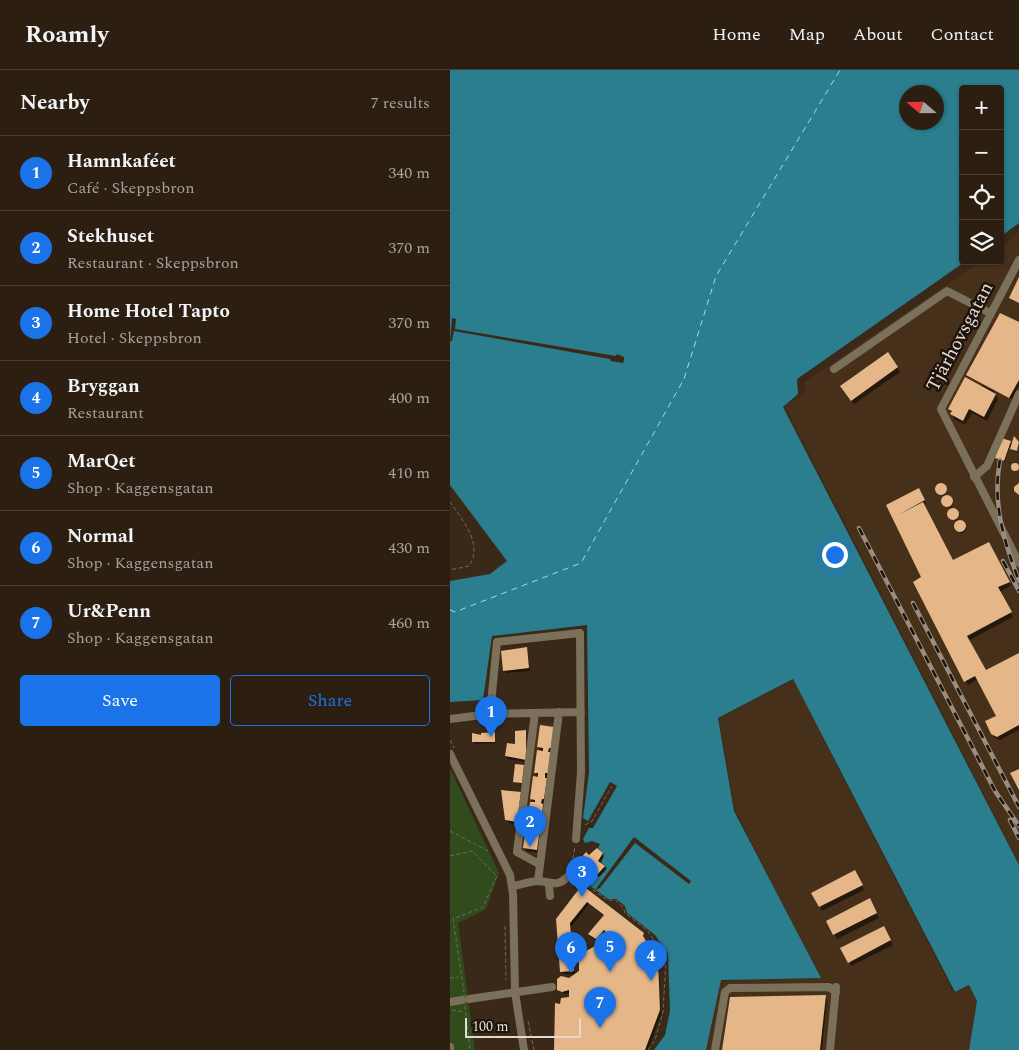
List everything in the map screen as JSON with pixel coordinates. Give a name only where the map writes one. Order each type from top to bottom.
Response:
[{"type":"street","name":"Tjärhovsgatan","points":[[1019,260],[941,409],[1019,562]]},
{"type":"street","points":[[834,369],[947,291],[990,314]]},
{"type":"street","points":[[974,477],[987,466],[1019,394]]},
{"type":"street","points":[[490,714],[497,642],[580,633],[581,772],[576,838]]},
{"type":"street","points":[[538,882],[538,864],[558,712]]},
{"type":"street","points":[[450,719],[490,714],[581,712]]},
{"type":"street","points":[[535,713],[517,852],[538,864]]},
{"type":"street","points":[[450,754],[507,865],[513,886],[511,993],[524,1050]]},
{"type":"street","points":[[513,886],[538,882],[549,885],[563,882],[571,873]]},
{"type":"street","points":[[549,885],[550,896]]},
{"type":"street","points":[[450,1002],[465,998],[552,987]]},
{"type":"street","points":[[715,1050],[725,992],[730,988],[829,987],[836,990],[830,1050]]},
{"type":"path","points":[[450,502],[470,530],[474,552],[473,560],[469,566],[450,570]]},
{"type":"path","points":[[592,821],[612,786]]},
{"type":"path","points":[[450,831],[491,853]]},
{"type":"path","points":[[576,838],[571,873],[607,900],[615,900],[623,907],[625,913],[648,932],[666,960],[663,1012],[655,1040],[648,1050]]},
{"type":"path","points":[[450,856],[472,851],[497,876],[484,907],[450,919]]},
{"type":"path","points":[[453,919],[460,977],[465,998]]},
{"type":"path","points":[[505,922],[504,957],[511,993]]},
{"type":"path","points":[[450,978],[460,977]]},
{"type":"path","points":[[466,1008],[470,1050]]},
{"type":"path","points":[[452,1010],[466,1012]]},
{"type":"shaded area","points":[[1019,231],[1019,863],[785,407],[807,390],[803,383],[975,265],[1004,265],[1004,244]]},
{"type":"shaded area","points":[[793,680],[954,993],[969,986],[977,1001],[969,1050],[706,1050],[721,981],[821,978],[735,810],[719,718]]},
{"type":"shaded area","points":[[536,722],[556,724],[538,856],[520,851]]},
{"type":"green space","points":[[450,768],[499,873],[486,909],[458,923],[475,1050],[450,1050]]},
{"type":"water","points":[[450,70],[1019,70],[1019,223],[1004,234],[1004,85],[959,85],[960,265],[797,379],[798,394],[783,407],[1019,865],[1019,1050],[969,1050],[977,1001],[969,985],[955,992],[793,679],[718,718],[734,811],[821,978],[721,980],[706,1050],[654,1050],[665,1035],[670,1011],[668,954],[655,935],[627,913],[625,906],[616,899],[608,899],[585,882],[593,873],[599,877],[607,868],[601,862],[604,854],[598,848],[600,844],[592,841],[585,843],[583,839],[589,828],[593,828],[617,786],[610,782],[588,821],[583,818],[589,773],[587,625],[492,636],[483,700],[450,702],[450,581],[490,574],[507,561],[450,485]]},
{"type":"pier","points":[[452,318],[456,319],[455,329],[616,356],[617,354],[624,357],[624,360],[623,363],[611,361],[610,359],[454,331],[452,341],[450,341]]},
{"type":"pier","points":[[634,837],[691,881],[689,884],[635,843],[600,888],[595,890]]},
{"type":"building","points":[[1019,277],[1019,303],[1009,298]]},
{"type":"building","points":[[1000,313],[1019,322],[1019,380],[1009,398],[966,375]]},
{"type":"building","points":[[888,352],[898,367],[851,401],[840,386]]},
{"type":"building","points":[[965,377],[996,394],[984,417],[969,409],[963,421],[950,414],[952,411],[948,409]]},
{"type":"building","points":[[1014,436],[1019,442],[1017,451],[1010,449]]},
{"type":"building","points":[[1001,438],[1011,441],[1004,461],[995,458]]},
{"type":"building","points":[[1015,463],[1019,467],[1015,471],[1011,467]]},
{"type":"building","points":[[943,483],[946,484],[946,494],[939,495],[936,494],[935,487],[936,484]]},
{"type":"building","points":[[1019,483],[1019,495],[1014,491],[1014,487]]},
{"type":"building","points":[[919,488],[925,500],[898,515],[923,502],[953,560],[989,542],[1010,582],[998,587],[1012,612],[967,636],[986,670],[1019,653],[1019,725],[997,737],[991,734],[985,721],[996,716],[975,676],[964,682],[913,582],[921,577],[886,505]]},
{"type":"building","points":[[949,495],[952,496],[952,506],[945,507],[942,506],[941,499],[942,496]]},
{"type":"building","points":[[955,508],[958,509],[958,519],[951,520],[948,519],[947,512],[948,509]]},
{"type":"building","points":[[962,520],[965,521],[965,531],[958,532],[955,531],[954,524],[955,521]]},
{"type":"building","points":[[527,647],[529,668],[503,671],[501,651]]},
{"type":"building","points":[[540,725],[554,727],[551,748],[549,748],[548,752],[551,752],[548,773],[545,773],[545,778],[547,778],[544,799],[542,799],[541,803],[543,804],[541,824],[527,822],[530,802],[535,802],[535,800],[530,799],[533,776],[538,777],[538,773],[534,773],[537,750],[543,751],[543,748],[537,747]]},
{"type":"building","points":[[526,730],[526,760],[505,756],[507,743],[515,744],[515,731]]},
{"type":"building","points":[[495,732],[495,742],[472,742],[472,733],[481,735],[481,733]]},
{"type":"building","points":[[515,764],[524,765],[522,783],[513,782]]},
{"type":"building","points":[[1019,769],[1019,790],[1010,773]]},
{"type":"building","points":[[501,790],[521,792],[517,822],[505,820]]},
{"type":"building","points":[[526,827],[540,829],[537,850],[523,848]]},
{"type":"building","points":[[597,848],[603,853],[598,861],[605,866],[597,875],[591,871],[585,879],[574,871],[584,860],[581,858],[586,852],[589,855]]},
{"type":"building","points":[[855,870],[863,885],[819,907],[811,893]]},
{"type":"building","points":[[582,885],[644,933],[643,936],[658,960],[660,1010],[645,1050],[554,1050],[555,1003],[560,1004],[561,998],[569,997],[569,990],[562,992],[557,990],[557,979],[561,976],[569,978],[579,971],[579,955],[611,937],[604,930],[596,939],[588,934],[604,915],[587,902],[570,923],[574,971],[560,972],[556,919]]},
{"type":"building","points":[[870,898],[877,913],[833,935],[826,921]]},
{"type":"building","points":[[884,926],[891,940],[848,963],[840,948]]},
{"type":"building","points":[[826,995],[820,1050],[722,1050],[730,997]]},
{"type":"ferry route","points":[[450,610],[455,612],[581,563],[684,379],[716,276],[840,70]]},
{"type":"railway","points":[[1000,460],[997,492],[1001,522],[1004,537],[1019,581]]},
{"type":"railway","points":[[859,528],[995,791],[1019,826]]},
{"type":"railway","points":[[1003,561],[1019,591]]},
{"type":"railway","points":[[913,603],[1019,807]]},
{"type":"railway","points":[[1010,820],[1019,838]]},
{"type":"place","name":"Hamnkaféet","points":[[491,737]]},
{"type":"place","name":"Stekhuset","points":[[530,847]]},
{"type":"place","name":"Home Hotel Tapto","points":[[582,897]]},
{"type":"place","name":"MarQet","points":[[610,972]]},
{"type":"place","name":"Normal","points":[[571,973]]},
{"type":"place","name":"Bryggan","points":[[651,981]]},
{"type":"place","name":"Ur&Penn","points":[[600,1028]]}]
